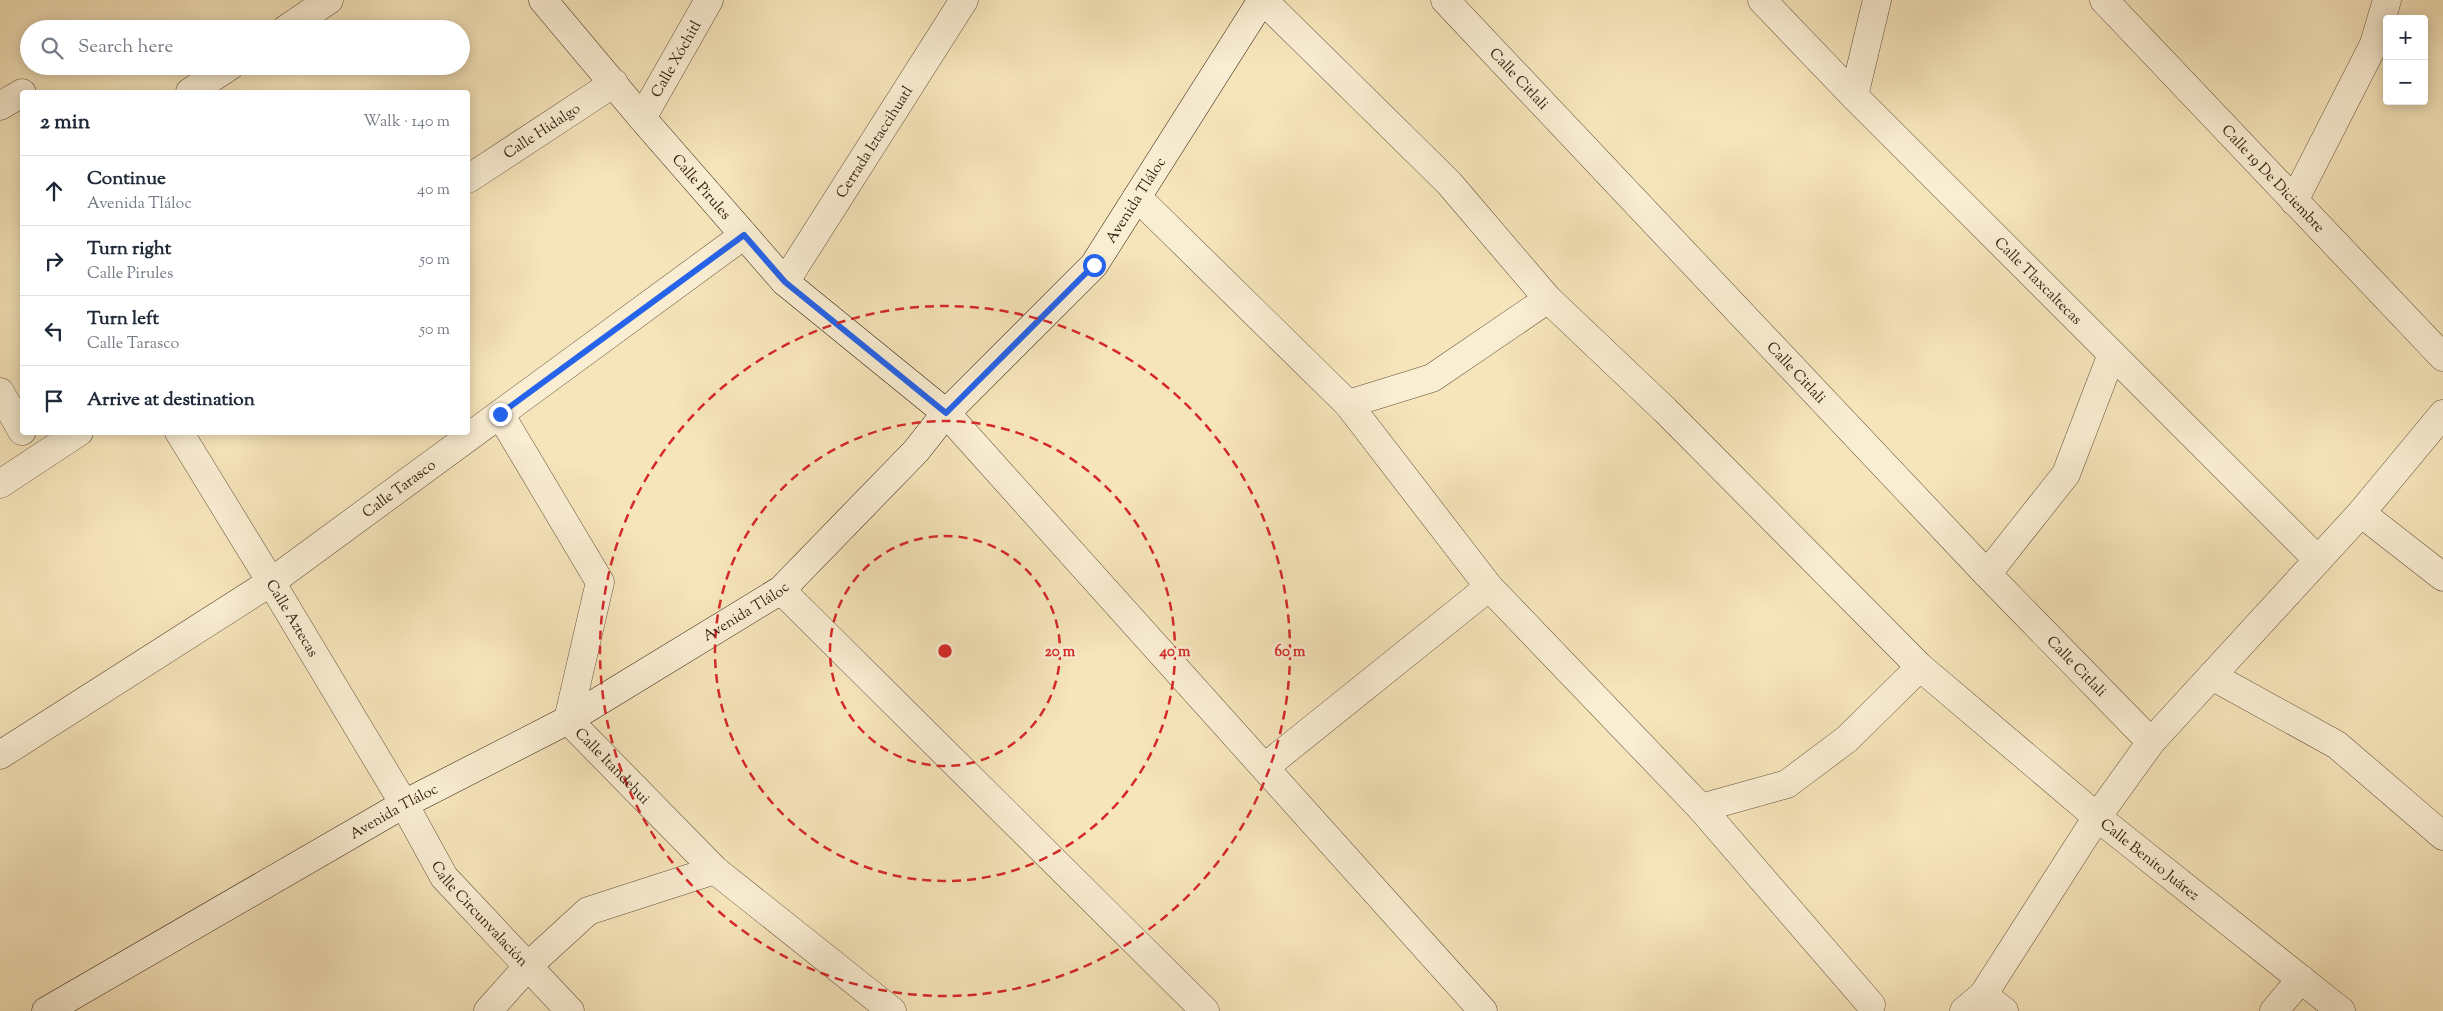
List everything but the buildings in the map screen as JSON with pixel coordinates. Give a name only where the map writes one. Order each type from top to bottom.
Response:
[{"type":"street","points":[[299,20],[329,0]]},
{"type":"street","name":"Calle Pirules","points":[[543,0],[642,118],[785,282],[946,413],[1483,1011]]},
{"type":"street","name":"Calle Xóchitl","points":[[642,118],[709,0]]},
{"type":"street","name":"Cerrada Iztaccihuatl","points":[[785,282],[964,0]]},
{"type":"street","points":[[1263,0],[1449,183],[1548,299],[1665,410],[1920,668],[2097,817],[2151,742],[2361,513],[2443,414]]},
{"type":"street","name":"Avenida Tláloc","points":[[46,1011],[404,804],[568,720],[781,590],[916,451],[946,413],[1094,265],[1263,0]]},
{"type":"street","name":"Calle Citlali","points":[[1445,0],[1986,574],[2151,742]]},
{"type":"street","name":"Calle Tlaxcaltecas","points":[[1762,0],[1854,96],[2318,560]]},
{"type":"street","points":[[1854,96],[1878,0]]},
{"type":"street","name":"Calle 19 De Diciembre","points":[[2104,0],[2443,357]]},
{"type":"street","points":[[2294,201],[2374,44],[2387,0]]},
{"type":"street","points":[[193,90],[216,75]]},
{"type":"street","name":"Calle Hidalgo","points":[[470,178],[614,83]]},
{"type":"street","points":[[0,106],[20,95]]},
{"type":"street","points":[[1137,197],[1348,404],[1489,587],[1700,808],[1872,1009]]},
{"type":"street","name":"Calle Tarasco","points":[[0,755],[271,582],[744,235]]},
{"type":"street","points":[[1348,404],[1432,378],[1548,299]]},
{"type":"street","points":[[1986,574],[2066,474],[2112,354]]},
{"type":"street","points":[[0,392],[20,427]]},
{"type":"street","name":"Calle Itandehui","points":[[500,414],[600,582],[568,720],[715,870],[892,1011]]},
{"type":"street","points":[[25,435],[39,459]]},
{"type":"street","points":[[0,484],[75,435]]},
{"type":"street","name":"Calle Aztecas","points":[[181,435],[404,804]]},
{"type":"street","points":[[2361,513],[2441,573]]},
{"type":"street","points":[[1265,767],[1489,587]]},
{"type":"street","points":[[781,590],[1205,1011]]},
{"type":"street","points":[[1700,808],[1787,784],[1847,739],[1920,668]]},
{"type":"street","points":[[2212,676],[2337,746],[2443,836]]},
{"type":"street","name":"Calle Circunvalación","points":[[404,804],[444,877],[570,1011]]},
{"type":"street","name":"Calle Benito Juárez","points":[[1984,1006],[2097,817],[2341,1011]]},
{"type":"street","points":[[488,1011],[528,966],[588,911],[715,870]]},
{"type":"street","points":[[2274,1011],[2301,980]]},
{"type":"route","points":[[500,414],[744,235],[785,282],[946,413],[1094,265]]}]
